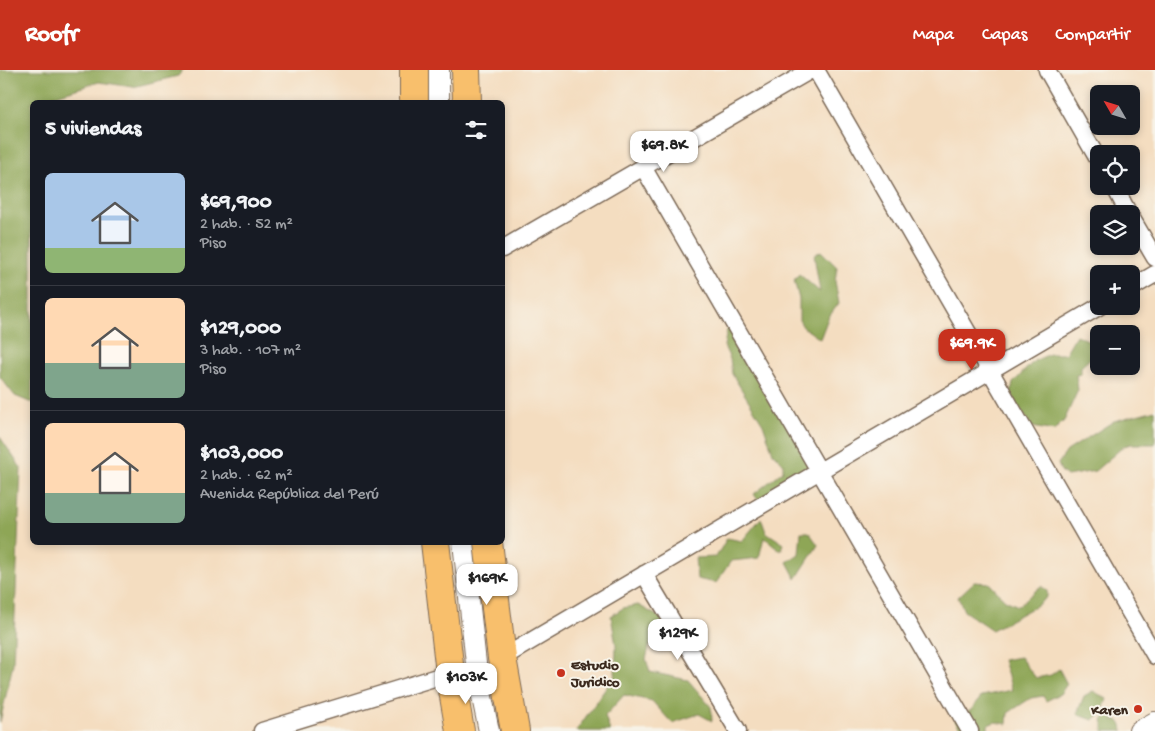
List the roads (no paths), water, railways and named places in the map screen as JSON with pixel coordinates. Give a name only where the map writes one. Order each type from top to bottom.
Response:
[{"type":"highway","points":[[414,70],[414,100]]},
{"type":"highway","points":[[466,70],[467,100]]},
{"type":"highway","points":[[435,545],[450,673],[460,731]]},
{"type":"highway","points":[[488,545],[502,658],[514,731]]},
{"type":"street","points":[[439,70],[439,100]]},
{"type":"street","points":[[505,247],[811,70]]},
{"type":"street","points":[[816,70],[1155,656]]},
{"type":"street","points":[[1047,70],[1090,145]]},
{"type":"street","points":[[643,167],[970,731]]},
{"type":"street","points":[[1140,232],[1155,258]]},
{"type":"street","points":[[1140,283],[1155,274]]},
{"type":"street","points":[[502,658],[1090,312]]},
{"type":"street","points":[[463,545],[477,672],[489,731]]},
{"type":"street","points":[[644,574],[738,731]]},
{"type":"street","points":[[262,731],[450,673]]},
{"type":"street","points":[[1138,731],[1155,722]]},
{"type":"place","name":"Estudio Juridico","points":[[561,673]]},
{"type":"place","name":"Karen","points":[[1138,709]]}]
